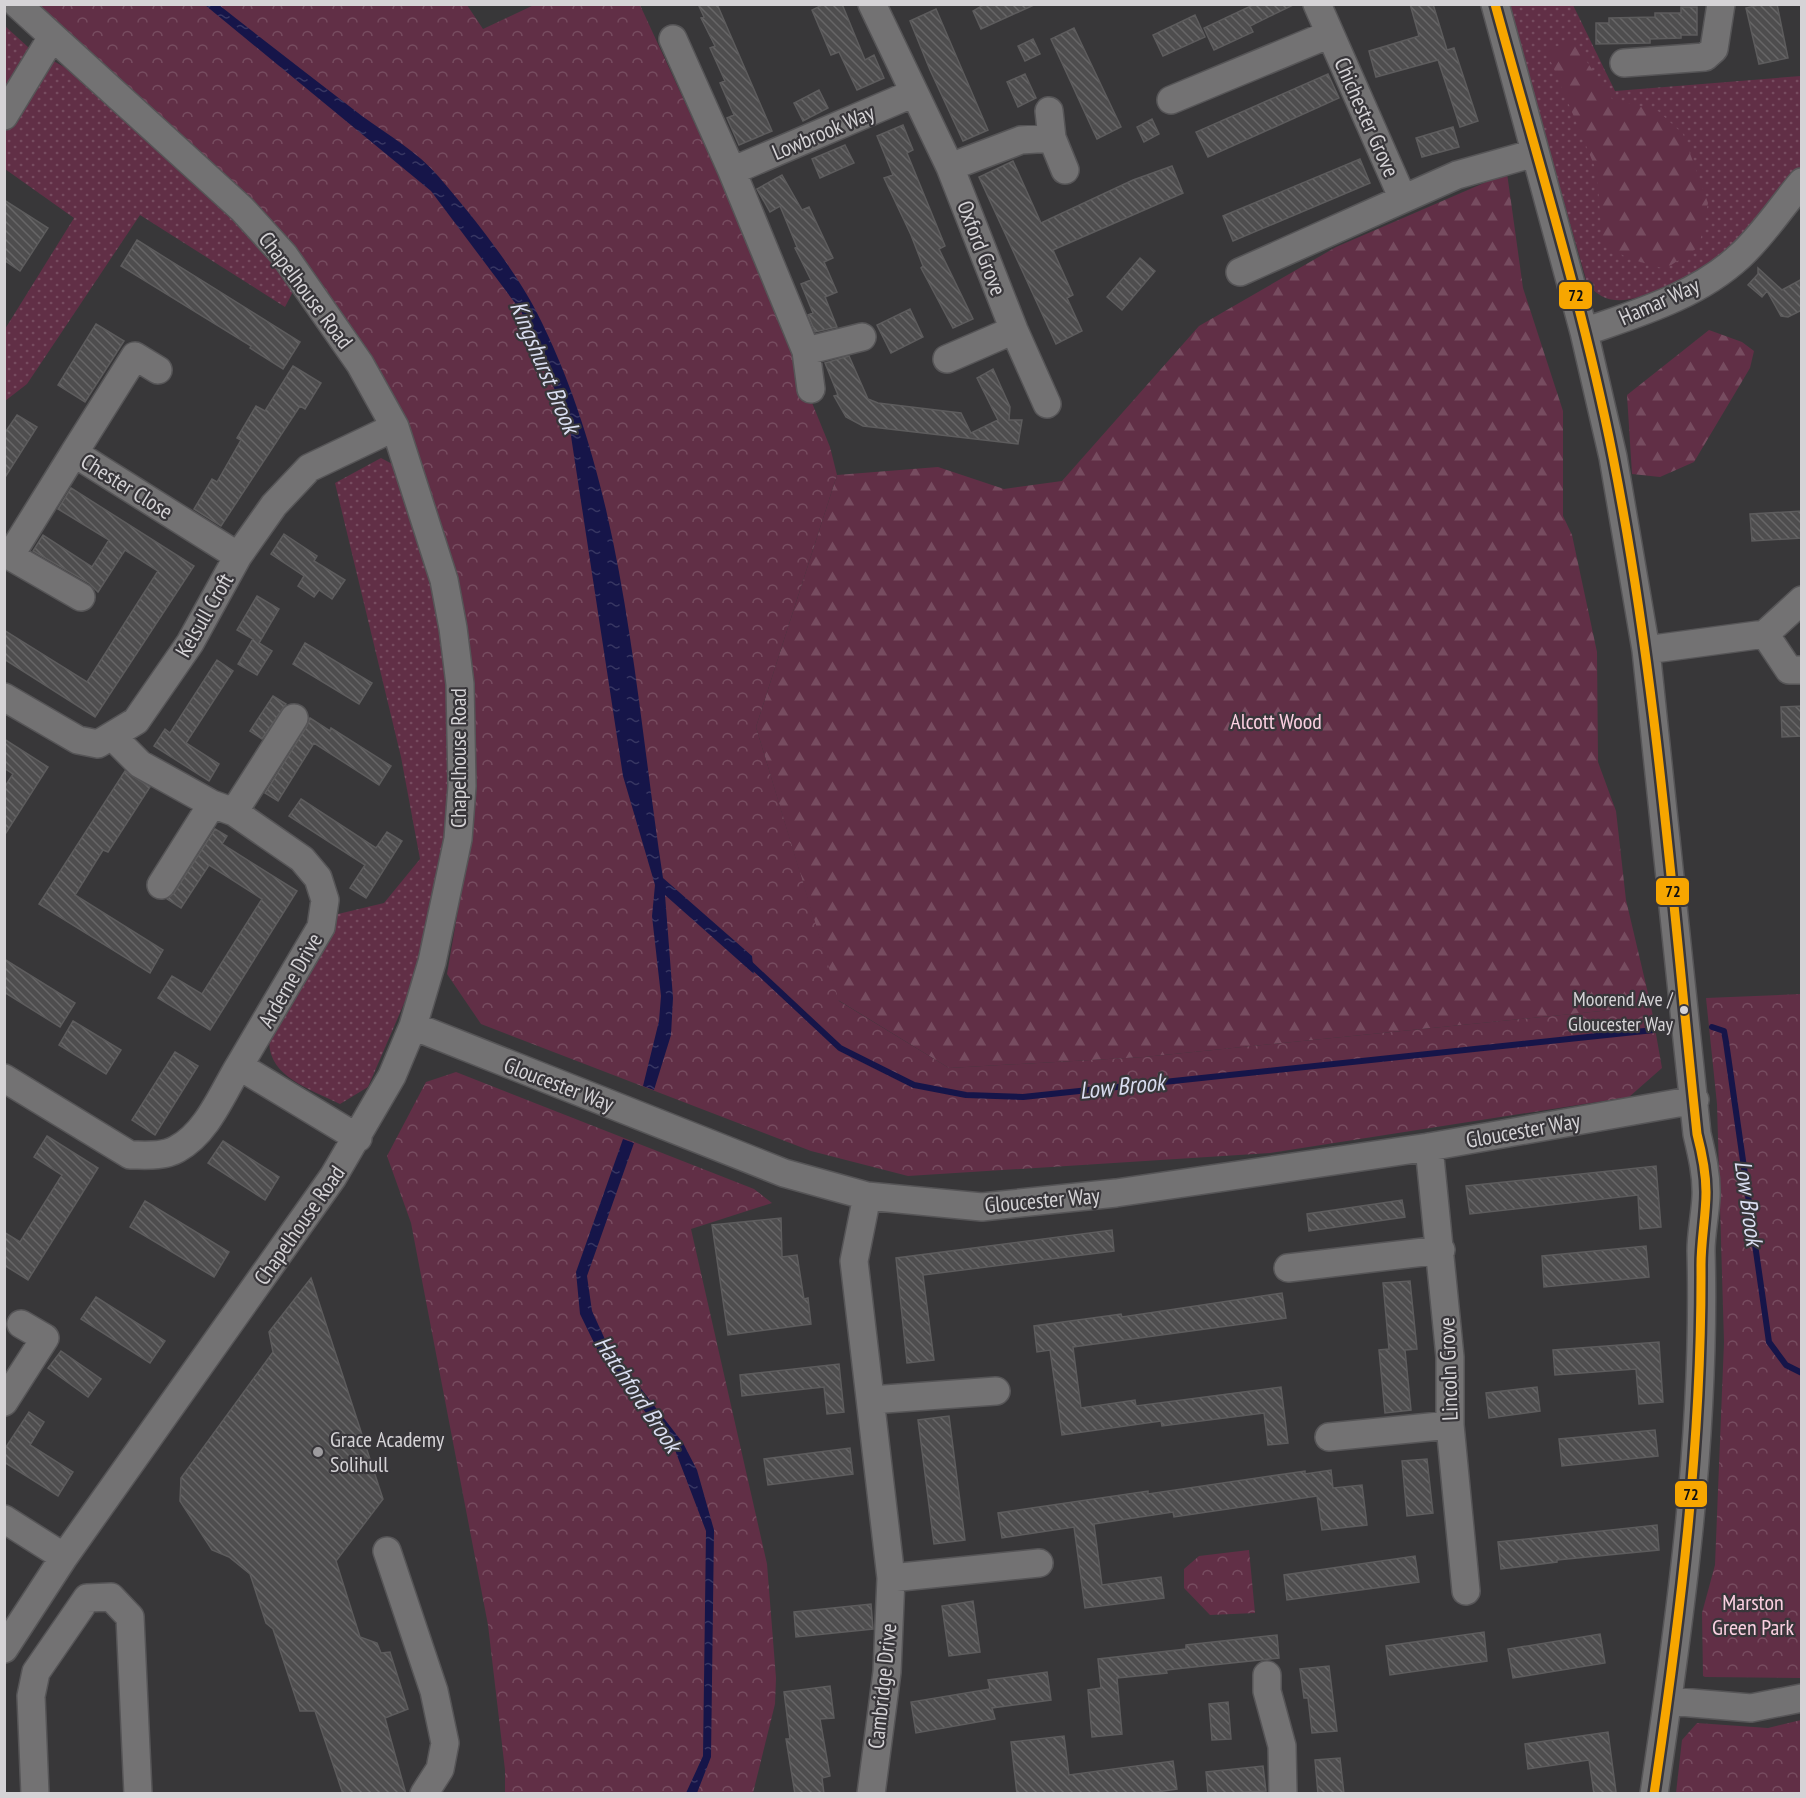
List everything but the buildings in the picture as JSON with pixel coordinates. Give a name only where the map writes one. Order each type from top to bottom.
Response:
[{"type":"street","name":"Chapelhouse Road","points":[[4,1649],[64,1557],[303,1221],[358,1138],[392,1076],[413,1026],[435,950],[458,839],[462,786],[460,684],[444,580],[395,427],[360,364],[284,255],[242,209],[17,4]]},
{"type":"street","name":"Chichester Grove","points":[[1317,4],[1403,200]]},
{"type":"street","points":[[1495,4],[1584,332],[1612,457],[1646,650],[1695,1100],[1698,1134],[1691,1170],[1692,1197],[1701,1228],[1702,1298],[1693,1492],[1668,1701],[1654,1794]]},
{"type":"street","name":"Oxford Grove","points":[[878,6],[914,93],[950,166],[1014,330],[1047,404]]},
{"type":"street","points":[[1624,63],[1706,57],[1714,49],[1720,13]]},
{"type":"street","name":"Chichester Grove","points":[[1171,100],[1330,34]]},
{"type":"street","points":[[4,116],[52,37]]},
{"type":"street","points":[[673,39],[732,171],[806,351],[811,389]]},
{"type":"street","name":"Lowbrook Way","points":[[732,171],[914,93]]},
{"type":"street","points":[[1050,111],[1052,138],[1065,170]]},
{"type":"street","points":[[950,166],[1021,140],[1052,138]]},
{"type":"street","name":"Chichester Grove","points":[[1240,272],[1457,175],[1535,153]]},
{"type":"street","name":"Hamar Way","points":[[1584,332],[1684,294],[1715,274],[1740,256],[1802,182]]},
{"type":"street","points":[[947,359],[1014,330]]},
{"type":"street","points":[[806,351],[862,337]]},
{"type":"street","name":"Chester Close","points":[[158,370],[135,356],[74,453],[238,556]]},
{"type":"street","name":"Kelsull Croft","points":[[4,697],[78,740],[98,744],[113,737],[136,721],[190,643],[238,556],[274,505],[309,468],[395,427]]},
{"type":"street","points":[[74,453],[10,555],[81,597]]},
{"type":"street","points":[[1646,650],[1765,634],[1802,600]]},
{"type":"street","points":[[1765,634],[1789,670],[1802,670]]},
{"type":"street","points":[[161,885],[232,802],[294,718]]},
{"type":"street","name":"Arderne Drive","points":[[4,1078],[130,1155],[154,1155],[175,1150],[191,1139],[208,1118],[321,927],[325,900],[318,878],[302,859],[232,802],[140,764],[113,737]]},
{"type":"street","name":"Gloucester Way","points":[[413,1026],[784,1173],[867,1196],[982,1207],[1116,1193],[1429,1147],[1695,1100]]},
{"type":"street","points":[[239,1066],[358,1138]]},
{"type":"street","name":"Lincoln Grove","points":[[1429,1147],[1441,1250],[1450,1358],[1450,1425],[1466,1591]]},
{"type":"street","name":"Cambridge Drive","points":[[867,1196],[854,1261],[891,1578],[887,1672],[871,1794]]},
{"type":"street","points":[[1288,1268],[1441,1250]]},
{"type":"street","points":[[4,1402],[45,1338],[21,1324]]},
{"type":"street","points":[[871,1400],[996,1391]]},
{"type":"street","points":[[1329,1437],[1450,1425]]},
{"type":"street","points":[[4,1518],[64,1557]]},
{"type":"street","points":[[387,1551],[434,1691],[445,1743],[440,1769],[424,1794]]},
{"type":"street","points":[[891,1578],[1039,1563]]},
{"type":"street","points":[[35,1794],[32,1696],[36,1672],[87,1598],[111,1597],[130,1617],[138,1794]]},
{"type":"street","points":[[1267,1675],[1267,1691],[1282,1746],[1283,1794]]},
{"type":"street","points":[[1668,1701],[1751,1708],[1802,1698]]},
{"type":"green space","points":[[35,5],[467,5],[483,29],[534,5],[640,5],[725,189],[830,447],[837,475],[756,727],[839,1001],[949,1068],[1144,1057],[1651,1006],[1662,1068],[1629,1097],[1270,1153],[908,1176],[811,1151],[481,1024],[447,974],[469,846],[473,693],[447,544],[402,415],[329,294],[250,198]]},
{"type":"green space","points":[[1508,5],[1573,5],[1615,91],[1801,76],[1803,138],[1800,167],[1768,211],[1738,241],[1707,266],[1686,278],[1631,299],[1612,300],[1603,297],[1587,283]]},
{"type":"green space","points":[[5,26],[28,47],[86,79],[247,231],[297,284],[285,307],[140,215],[27,384],[5,401],[5,329],[74,218],[5,169]]},
{"type":"green space","points":[[1573,41],[1612,99],[1658,111],[1683,134],[1708,203],[1699,247],[1665,269],[1627,258],[1602,241],[1597,172],[1546,50]]},
{"type":"green space","name":"Alcott Wood","points":[[1507,173],[1523,288],[1563,411],[1563,516],[1572,535],[1597,652],[1598,762],[1616,811],[1626,900],[1651,1006],[1144,1057],[949,1068],[838,1000],[756,727],[837,475],[938,467],[1004,489],[1062,481],[1199,326],[1336,247]]},
{"type":"green space","points":[[1709,330],[1742,342],[1754,351],[1750,368],[1694,462],[1660,477],[1632,474],[1627,395]]},
{"type":"green space","points":[[381,458],[396,466],[429,571],[446,654],[451,754],[444,853],[415,978],[368,1087],[340,1104],[302,1086],[281,1070],[273,1060],[270,1034],[338,914],[384,903],[420,859],[401,757],[335,483]]},
{"type":"green space","name":"Marston Green Park","points":[[1801,994],[1801,1678],[1705,1677],[1703,1676],[1702,1613],[1715,1565],[1724,1342],[1717,1104],[1706,998]]},
{"type":"green space","points":[[456,1072],[754,1189],[772,1203],[691,1229],[767,1564],[776,1678],[775,1704],[753,1793],[505,1793],[505,1770],[488,1625],[411,1223],[387,1156],[426,1082]]},
{"type":"green space","points":[[1249,1550],[1255,1613],[1210,1615],[1184,1588],[1184,1569],[1199,1556]]},
{"type":"green space","points":[[1801,1720],[1801,1793],[1676,1793],[1682,1740],[1697,1723],[1768,1728]]},
{"type":"water","name":"Kingshurst Brook","points":[[205,5],[219,5],[431,168],[478,224],[527,294],[566,377],[589,446],[608,517],[622,588],[663,878],[752,956],[754,974],[665,895],[673,998],[671,1035],[654,1090],[643,1086],[659,1021],[661,996],[652,916],[655,885],[623,776],[569,423],[521,311],[431,191]]},
{"type":"water","name":"Hatchford Brook","points":[[623,1139],[634,1143],[587,1276],[592,1311],[608,1346],[683,1443],[697,1470],[714,1530],[711,1757],[697,1793],[686,1793],[703,1756],[706,1531],[675,1450],[599,1353],[580,1314],[576,1272]]},
{"type":"waterway","name":"Low Brook","points":[[749,963],[840,1048],[914,1085],[966,1095],[1023,1097],[1654,1030]]},
{"type":"waterway","name":"Low Brook","points":[[1712,1027],[1724,1031],[1726,1042],[1769,1342],[1786,1365],[1802,1373]]},
{"type":"transit line","name":"72","points":[[1495,4],[1588,343],[1613,457],[1653,710],[1697,1134],[1705,1177],[1698,1398],[1688,1530],[1654,1794]]},
{"type":"place","name":"Moorend Ave / Gloucester Way","points":[[1684,1010]]},
{"type":"place","name":"Grace Academy Solihull","points":[[318,1452]]}]
